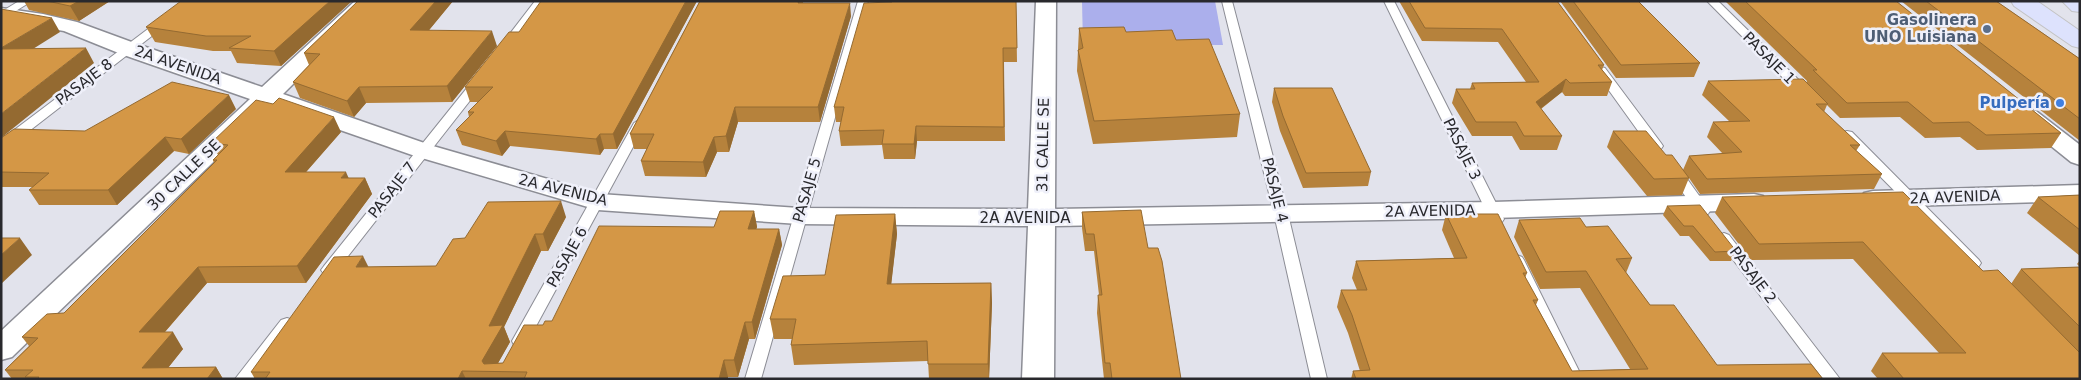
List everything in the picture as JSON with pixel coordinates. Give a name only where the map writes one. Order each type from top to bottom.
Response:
[{"type":"main road","points":[[2022,1],[2080,41]]},
{"type":"main road","points":[[2073,1],[2080,6]]},
{"type":"street","name":"30 CALLE SE","points":[[1,349],[367,1]]},
{"type":"street","name":"31 CALLE SE","points":[[1038,379],[1046,1]]},
{"type":"street","name":"2A AVENIDA","points":[[9,12],[70,26],[128,49],[424,151],[598,202],[799,216],[1042,218],[1281,214],[1497,219],[1708,216],[1775,202]]},
{"type":"street","points":[[2010,101],[2080,157]]},
{"type":"street","name":"2A AVENIDA","points":[[1853,200],[2080,193]]},
{"type":"lane","name":"PASAJE 8","points":[[1,146],[192,1]]},
{"type":"lane","points":[[500,54],[541,1]]},
{"type":"lane","name":"PASAJE 5","points":[[753,379],[863,1]]},
{"type":"lane","name":"PASAJE 4","points":[[1227,1],[1281,214],[1319,379]]},
{"type":"lane","name":"PASAJE 3","points":[[1389,1],[1497,219]]},
{"type":"lane","name":"PASAJE 1","points":[[1712,1],[1811,100]]},
{"type":"lane","name":"PASAJE 2","points":[[1596,64],[1708,216],[1832,379]]},
{"type":"lane","name":"PASAJE 7","points":[[321,280],[488,69]]},
{"type":"lane","name":"PASAJE 6","points":[[513,354],[644,115]]},
{"type":"lane","points":[[1840,128],[1985,274]]},
{"type":"lane","points":[[1510,246],[1575,379]]},
{"type":"lane","points":[[243,379],[297,310]]},
{"type":"shaded area","points":[[1082,1],[1215,1],[1223,45],[1083,45]]},
{"type":"building","points":[[47,1],[79,1],[70,6]]},
{"type":"building","points":[[181,1],[330,1],[274,51],[229,48],[251,36],[206,36],[146,27]]},
{"type":"building","points":[[358,1],[436,1],[410,30],[492,31],[447,86],[359,87],[347,101],[293,82],[320,54],[304,53]]},
{"type":"building","points":[[541,1],[686,1],[613,134],[600,134],[596,139],[505,131],[496,141],[456,130],[474,112],[468,112],[493,87],[465,87],[509,32],[519,32]]},
{"type":"building","points":[[700,1],[850,3],[818,107],[735,107],[726,136],[714,137],[703,162],[641,161],[654,134],[630,134]]},
{"type":"building","points":[[892,1],[1016,1],[1017,48],[1003,48],[1004,127],[916,126],[914,144],[882,144],[884,130],[839,131],[844,107],[834,107],[864,3]]},
{"type":"building","points":[[1409,1],[1557,1],[1604,65],[1598,65],[1612,82],[1570,83],[1566,79],[1536,102],[1562,136],[1524,136],[1516,122],[1476,122],[1456,89],[1475,89],[1472,83],[1539,82],[1502,29],[1425,28]]},
{"type":"building","points":[[1573,1],[1638,1],[1700,63],[1621,65]]},
{"type":"building","points":[[1745,1],[1896,1],[2061,133],[1986,135],[1969,122],[1933,123],[1908,102],[1847,103],[1813,70],[1817,70]]},
{"type":"building","points":[[1926,1],[1996,1],[2080,59],[2080,119]]},
{"type":"building","points":[[1,9],[52,18],[1,48]]},
{"type":"building","points":[[1124,27],[1126,32],[1172,30],[1176,40],[1209,39],[1240,114],[1094,121],[1078,50],[1083,48],[1079,28]]},
{"type":"building","points":[[86,48],[1,114],[1,49]]},
{"type":"building","points":[[1803,79],[1828,104],[1816,104],[1860,145],[1850,145],[1882,174],[1707,179],[1689,156],[1742,152],[1713,122],[1750,121],[1708,81]]},
{"type":"building","points":[[172,82],[229,95],[181,139],[165,137],[108,190],[29,190],[49,173],[1,172],[1,138],[14,129],[85,131]]},
{"type":"building","points":[[1274,88],[1332,88],[1371,172],[1306,173]]},
{"type":"building","points":[[279,98],[334,117],[285,172],[346,172],[341,178],[365,178],[297,266],[198,267],[139,332],[173,332],[142,368],[216,367],[207,379],[37,379],[39,377],[25,377],[33,370],[5,370],[38,338],[22,337],[47,314],[64,313],[217,160],[213,160],[228,145],[211,143],[256,100],[273,104]]},
{"type":"building","points":[[1613,131],[1646,131],[1666,155],[1672,155],[1689,178],[1654,179]]},
{"type":"building","points":[[1903,192],[1983,271],[1998,270],[2080,353],[2080,379],[1904,379],[1882,353],[1966,353],[1863,242],[1759,244],[1722,197]]},
{"type":"building","points":[[2080,195],[2080,230],[2038,197]]},
{"type":"building","points":[[561,201],[543,234],[535,234],[489,326],[503,325],[482,361],[484,364],[503,363],[524,325],[543,325],[545,321],[552,321],[599,226],[714,227],[720,211],[754,211],[748,229],[779,229],[752,322],[745,322],[734,360],[724,360],[719,379],[524,379],[527,372],[462,371],[458,379],[265,379],[270,372],[251,372],[334,257],[363,256],[356,267],[436,266],[453,239],[465,238],[488,202]]},
{"type":"building","points":[[1700,205],[1736,251],[1715,252],[1693,226],[1684,226],[1667,206]]},
{"type":"building","points":[[1141,210],[1148,248],[1158,248],[1162,261],[1181,379],[1112,379],[1110,363],[1105,363],[1098,295],[1102,295],[1094,234],[1086,234],[1082,212]]},
{"type":"building","points":[[895,214],[887,284],[991,283],[988,364],[928,364],[927,341],[791,345],[796,319],[770,319],[783,276],[825,275],[836,215]]},
{"type":"building","points":[[1446,214],[1498,214],[1527,273],[1523,273],[1538,300],[1533,300],[1572,371],[1648,369],[1586,271],[1546,272],[1519,220],[1580,218],[1586,227],[1608,226],[1632,258],[1616,259],[1650,305],[1674,305],[1717,365],[1811,364],[1823,379],[1356,379],[1353,371],[1370,370],[1352,315],[1341,290],[1367,290],[1356,261],[1467,258]]},
{"type":"building","points":[[1,238],[20,238],[1,255]]},
{"type":"building","points":[[2080,267],[2080,327],[2021,269]]},
{"type":"place","name":"Gasolinera UNO Luisiana","points":[[1987,29]]},
{"type":"place","name":"Pulpería","points":[[2060,103]]}]
